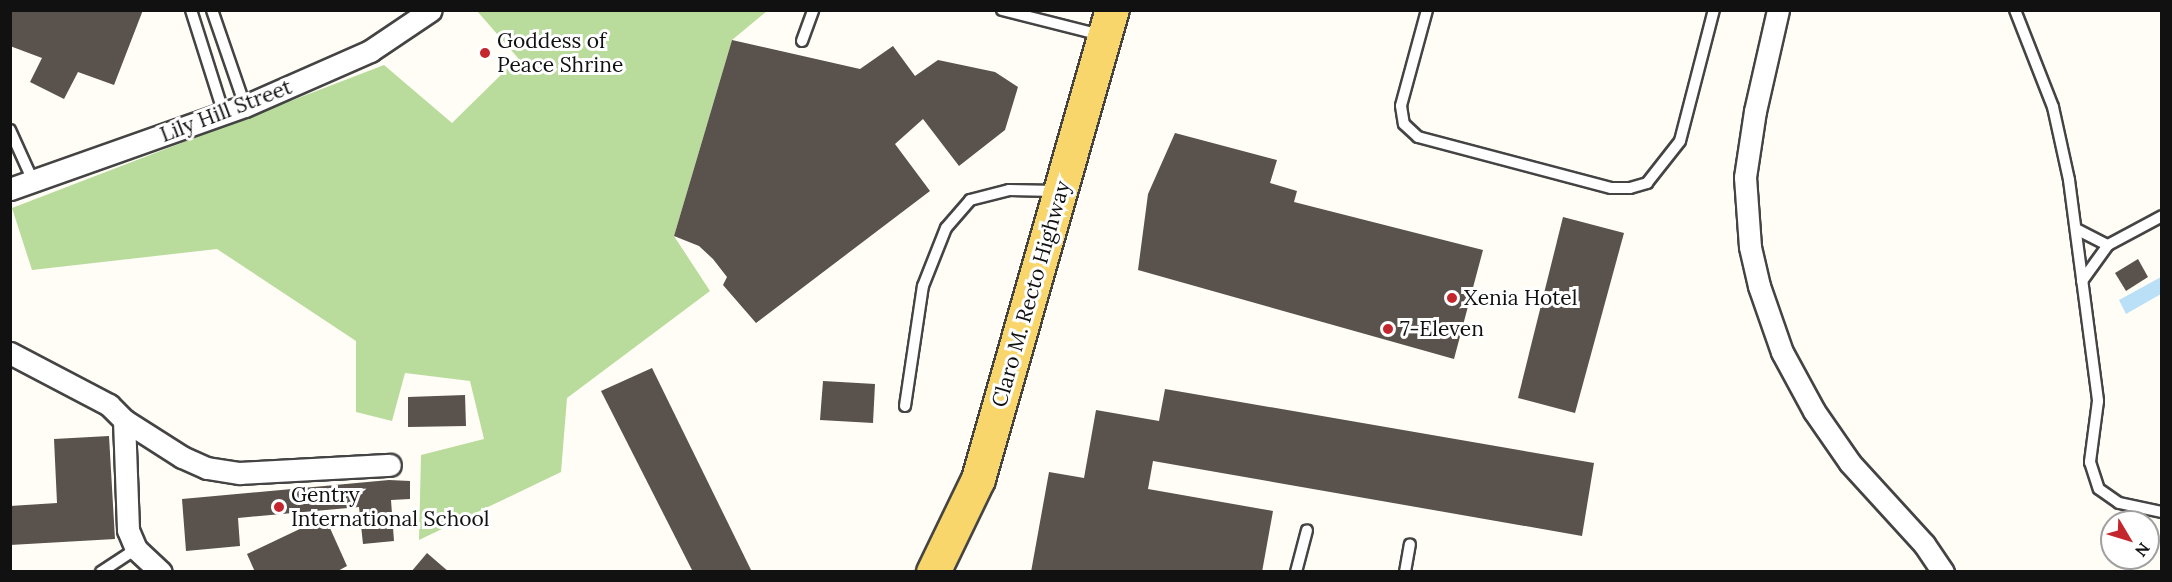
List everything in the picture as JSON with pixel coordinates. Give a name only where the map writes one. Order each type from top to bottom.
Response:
[{"type":"main road","name":"Claro M. Recto Highway","points":[[933,572],[978,479],[1108,23]]},
{"type":"street","name":"Lily Hill Street","points":[[10,189],[245,106],[370,51],[431,10]]},
{"type":"street","points":[[1778,10],[1755,111],[1745,177],[1750,247],[1759,286],[1782,352],[1814,411],[1850,463],[1924,544],[1943,572]]},
{"type":"street","points":[[10,353],[109,405],[124,420],[182,457],[207,468],[240,473],[390,465]]},
{"type":"street","points":[[124,420],[128,530],[136,549],[161,572]]},
{"type":"lane","points":[[191,10],[224,114]]},
{"type":"lane","points":[[212,10],[245,106]]},
{"type":"lane","points":[[802,41],[813,10]]},
{"type":"lane","points":[[1002,10],[1108,23]]},
{"type":"lane","points":[[1427,10],[1401,106],[1404,124],[1418,137],[1620,188],[1647,183],[1680,141],[1714,10]]},
{"type":"lane","points":[[2015,10],[2053,107],[2076,229],[2098,401],[2091,452],[2093,471],[2099,489],[2119,503],[2162,512]]},
{"type":"lane","points":[[10,130],[33,181]]},
{"type":"lane","points":[[905,406],[922,286],[946,228],[970,200],[1010,190],[1060,192]]},
{"type":"lane","points":[[2082,281],[2108,245],[2162,216]]},
{"type":"lane","points":[[2076,229],[2108,245]]},
{"type":"lane","points":[[1296,572],[1307,530]]},
{"type":"lane","points":[[1405,572],[1410,544]]},
{"type":"lane","points":[[101,572],[136,549]]},
{"type":"green space","points":[[477,11],[767,11],[732,40],[674,236],[710,291],[567,398],[561,472],[419,540],[421,455],[484,439],[470,381],[405,373],[392,421],[356,412],[356,341],[217,249],[32,270],[12,208],[384,65],[452,123],[518,58]]},
{"type":"water","points":[[2161,277],[2161,294],[2126,314],[2119,300]]},
{"type":"building","points":[[10,10],[143,10],[114,85],[78,72],[64,99],[30,82],[42,58],[10,46]]},
{"type":"building","points":[[732,40],[860,69],[893,46],[915,76],[938,60],[995,72],[1018,87],[1005,130],[959,166],[923,119],[895,144],[930,191],[756,323],[723,285],[727,277],[713,259],[699,246],[674,236]]},
{"type":"building","points":[[1175,133],[1277,160],[1270,183],[1297,191],[1294,202],[1483,250],[1454,359],[1138,270],[1148,194]]},
{"type":"building","points":[[1563,217],[1624,233],[1575,413],[1518,398]]},
{"type":"building","points":[[2138,259],[2148,277],[2126,291],[2115,273]]},
{"type":"building","points":[[652,368],[752,572],[693,572],[601,391]]},
{"type":"building","points":[[823,381],[875,384],[873,423],[820,420]]},
{"type":"building","points":[[1165,389],[1594,463],[1582,536],[1153,461],[1148,489],[1273,511],[1262,572],[1031,572],[1049,472],[1084,478],[1096,410],[1159,421]]},
{"type":"building","points":[[465,395],[466,426],[408,427],[408,397]]},
{"type":"building","points":[[109,436],[115,539],[10,545],[10,506],[57,503],[54,439]]},
{"type":"building","points":[[389,480],[410,481],[410,499],[391,500],[394,541],[363,544],[359,507],[238,518],[240,546],[186,551],[182,499]]},
{"type":"building","points":[[325,517],[347,566],[336,572],[255,572],[247,554]]},
{"type":"building","points":[[427,553],[449,572],[411,572]]},
{"type":"place","name":"Goddess of Peace Shrine","points":[[485,53]]},
{"type":"place","name":"Xenia Hotel","points":[[1452,298]]},
{"type":"place","name":"7-Eleven","points":[[1388,329]]},
{"type":"place","name":"Gentry International School","points":[[279,507]]}]
